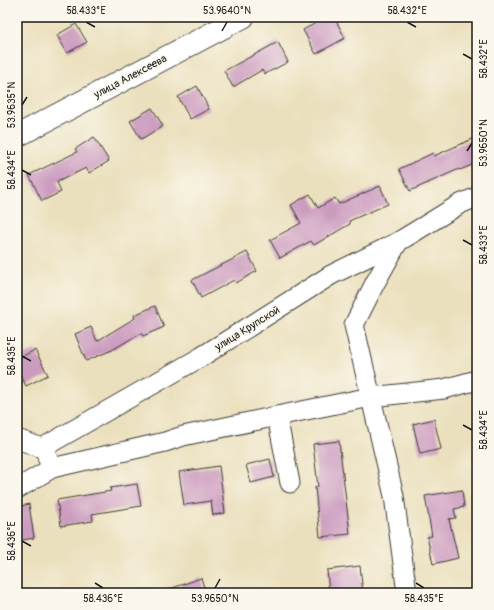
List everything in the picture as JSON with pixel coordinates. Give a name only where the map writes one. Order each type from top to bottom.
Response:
[{"type":"main road","name":"улица Алексеева","points":[[17,136],[244,17]]},
{"type":"street","name":"улица Крупской","points":[[42,448],[201,357],[331,275],[398,242],[460,204],[477,197]]},
{"type":"street","points":[[398,242],[354,325],[394,496],[407,593]]},
{"type":"street","points":[[17,489],[52,468],[165,442],[183,436],[371,397],[444,389],[477,380]]},
{"type":"street","points":[[277,416],[290,483]]},
{"type":"street","points":[[17,441],[20,440],[42,448],[52,468]]},
{"type":"building","points":[[327,17],[334,17],[345,38],[316,54],[303,30]]},
{"type":"building","points":[[76,24],[87,42],[67,53],[57,35]]},
{"type":"building","points":[[278,42],[288,62],[265,74],[262,70],[233,87],[224,71]]},
{"type":"building","points":[[197,86],[209,109],[190,119],[178,97]]},
{"type":"building","points":[[152,108],[163,126],[141,139],[130,121]]},
{"type":"building","points":[[94,137],[109,161],[89,173],[86,168],[57,182],[61,192],[42,201],[29,175],[77,152],[75,149]]},
{"type":"building","points":[[477,137],[477,163],[460,170],[459,169],[410,191],[399,169],[433,153],[434,156]]},
{"type":"building","points":[[380,186],[388,204],[349,221],[350,224],[314,245],[311,241],[280,258],[270,240],[301,223],[291,205],[310,194],[318,208],[335,198],[339,204]]},
{"type":"building","points":[[247,252],[257,271],[236,283],[234,280],[201,298],[192,280]]},
{"type":"building","points":[[155,306],[164,327],[143,336],[141,333],[112,350],[86,361],[75,334],[91,327],[97,341],[135,318],[134,315]]},
{"type":"building","points":[[35,350],[48,375],[26,386],[17,368],[17,359]]},
{"type":"building","points":[[434,419],[441,449],[420,454],[413,424]]},
{"type":"building","points":[[339,441],[350,534],[320,537],[315,487],[318,487],[313,444]]},
{"type":"building","points":[[270,459],[274,477],[251,483],[246,465]]},
{"type":"building","points":[[219,466],[225,513],[213,515],[211,501],[184,505],[179,472]]},
{"type":"building","points":[[137,484],[141,506],[92,514],[93,521],[61,526],[57,500],[111,491],[110,488]]},
{"type":"building","points":[[462,490],[464,507],[454,509],[456,518],[449,519],[458,558],[433,564],[427,537],[432,536],[425,496]]},
{"type":"building","points":[[29,504],[34,538],[17,541],[17,507]]},
{"type":"building","points":[[360,566],[363,593],[329,593],[327,570]]},
{"type":"building","points":[[201,578],[206,593],[164,593],[164,591]]}]
